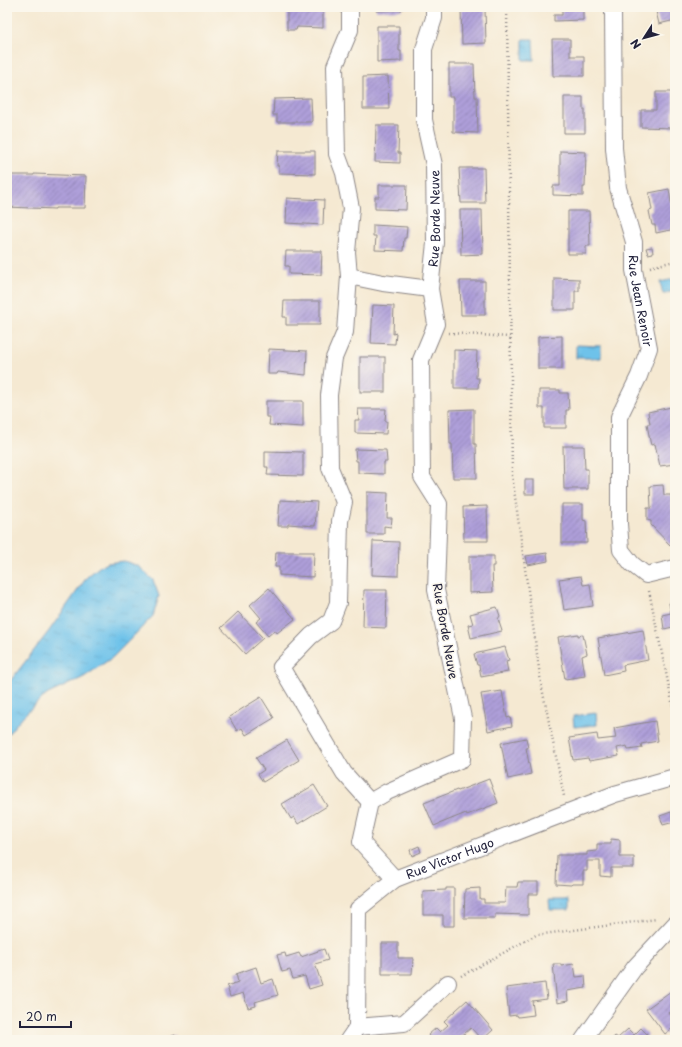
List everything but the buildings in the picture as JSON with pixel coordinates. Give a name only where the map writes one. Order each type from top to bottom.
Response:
[{"type":"street","points":[[350,7],[350,30],[335,66],[337,154],[344,173],[351,208],[347,252],[349,276],[345,332],[334,358],[329,395],[330,468],[344,502],[340,521],[338,603],[331,621],[311,636],[281,667],[344,773],[370,802],[361,842],[395,879]]},
{"type":"street","name":"Rue Borde Neuve","points":[[370,802],[387,792],[462,759],[463,718],[436,590],[439,504],[422,477],[421,360],[436,324],[430,289],[435,243],[434,165],[424,120],[424,49],[434,18],[434,7]]},
{"type":"street","name":"Rue Jean Renoir","points":[[613,7],[614,148],[618,188],[634,242],[634,270],[649,348],[639,376],[619,417],[619,524],[621,550],[632,564],[646,575]]},
{"type":"street","points":[[349,276],[383,283],[430,289]]},
{"type":"street","points":[[646,575],[675,568]]},
{"type":"street","name":"Rue Victor Hugo","points":[[352,1034],[358,909],[395,879],[615,794],[675,777]]},
{"type":"street","points":[[583,1040],[635,967],[675,924]]},
{"type":"street","points":[[352,1034],[404,1023],[448,983]]},
{"type":"path","points":[[507,7],[512,475],[541,683],[568,813]]},
{"type":"path","points":[[634,270],[675,262]]},
{"type":"path","points":[[433,332],[510,337]]},
{"type":"path","points":[[646,575],[675,716]]},
{"type":"path","points":[[448,983],[536,935],[660,919]]},
{"type":"water","points":[[523,39],[533,39],[534,60],[523,60]]},
{"type":"water","points":[[675,279],[675,291],[663,294],[660,282]]},
{"type":"water","points":[[576,345],[601,346],[601,358],[576,358]]},
{"type":"water","points":[[124,561],[138,566],[153,580],[159,596],[153,616],[113,657],[84,677],[48,694],[23,716],[7,735],[7,685],[49,631],[87,577],[99,567],[107,563]]},
{"type":"water","points":[[596,713],[597,725],[574,727],[573,716]]},
{"type":"water","points":[[549,900],[569,900],[569,910],[550,910]]}]
